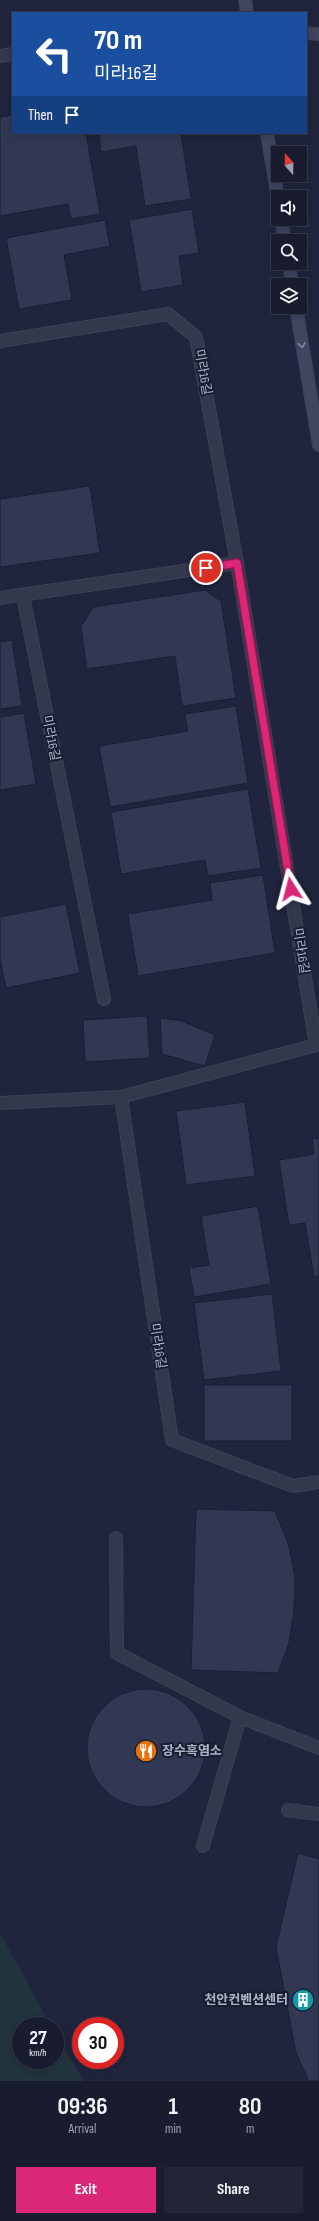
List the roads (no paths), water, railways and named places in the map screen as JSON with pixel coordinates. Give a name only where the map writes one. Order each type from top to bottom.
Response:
[{"type":"main road","points":[[245,0],[247,12]]},
{"type":"main road","points":[[307,33],[319,34]]},
{"type":"main road","points":[[267,134],[276,190]]},
{"type":"main road","points":[[297,314],[319,445]]},
{"type":"street","points":[[0,56],[12,54]]},
{"type":"street","name":"미라16길","points":[[0,341],[168,314],[196,336],[237,563],[318,1044],[121,1098],[0,1103]]},
{"type":"street","points":[[0,598],[23,596],[237,563]]},
{"type":"street","name":"미라16길","points":[[23,596],[104,998]]},
{"type":"street","name":"미라16길","points":[[121,1098],[172,1440],[293,1486],[319,1482]]},
{"type":"street","points":[[116,1538],[117,1653],[240,1717],[319,1748]]},
{"type":"street","points":[[203,1846],[240,1717]]},
{"type":"street","points":[[288,1810],[319,1814]]},
{"type":"place","name":"장수흑염소","points":[[146,1751]]},
{"type":"place","name":"천안컨벤션센터","points":[[303,2000]]}]
